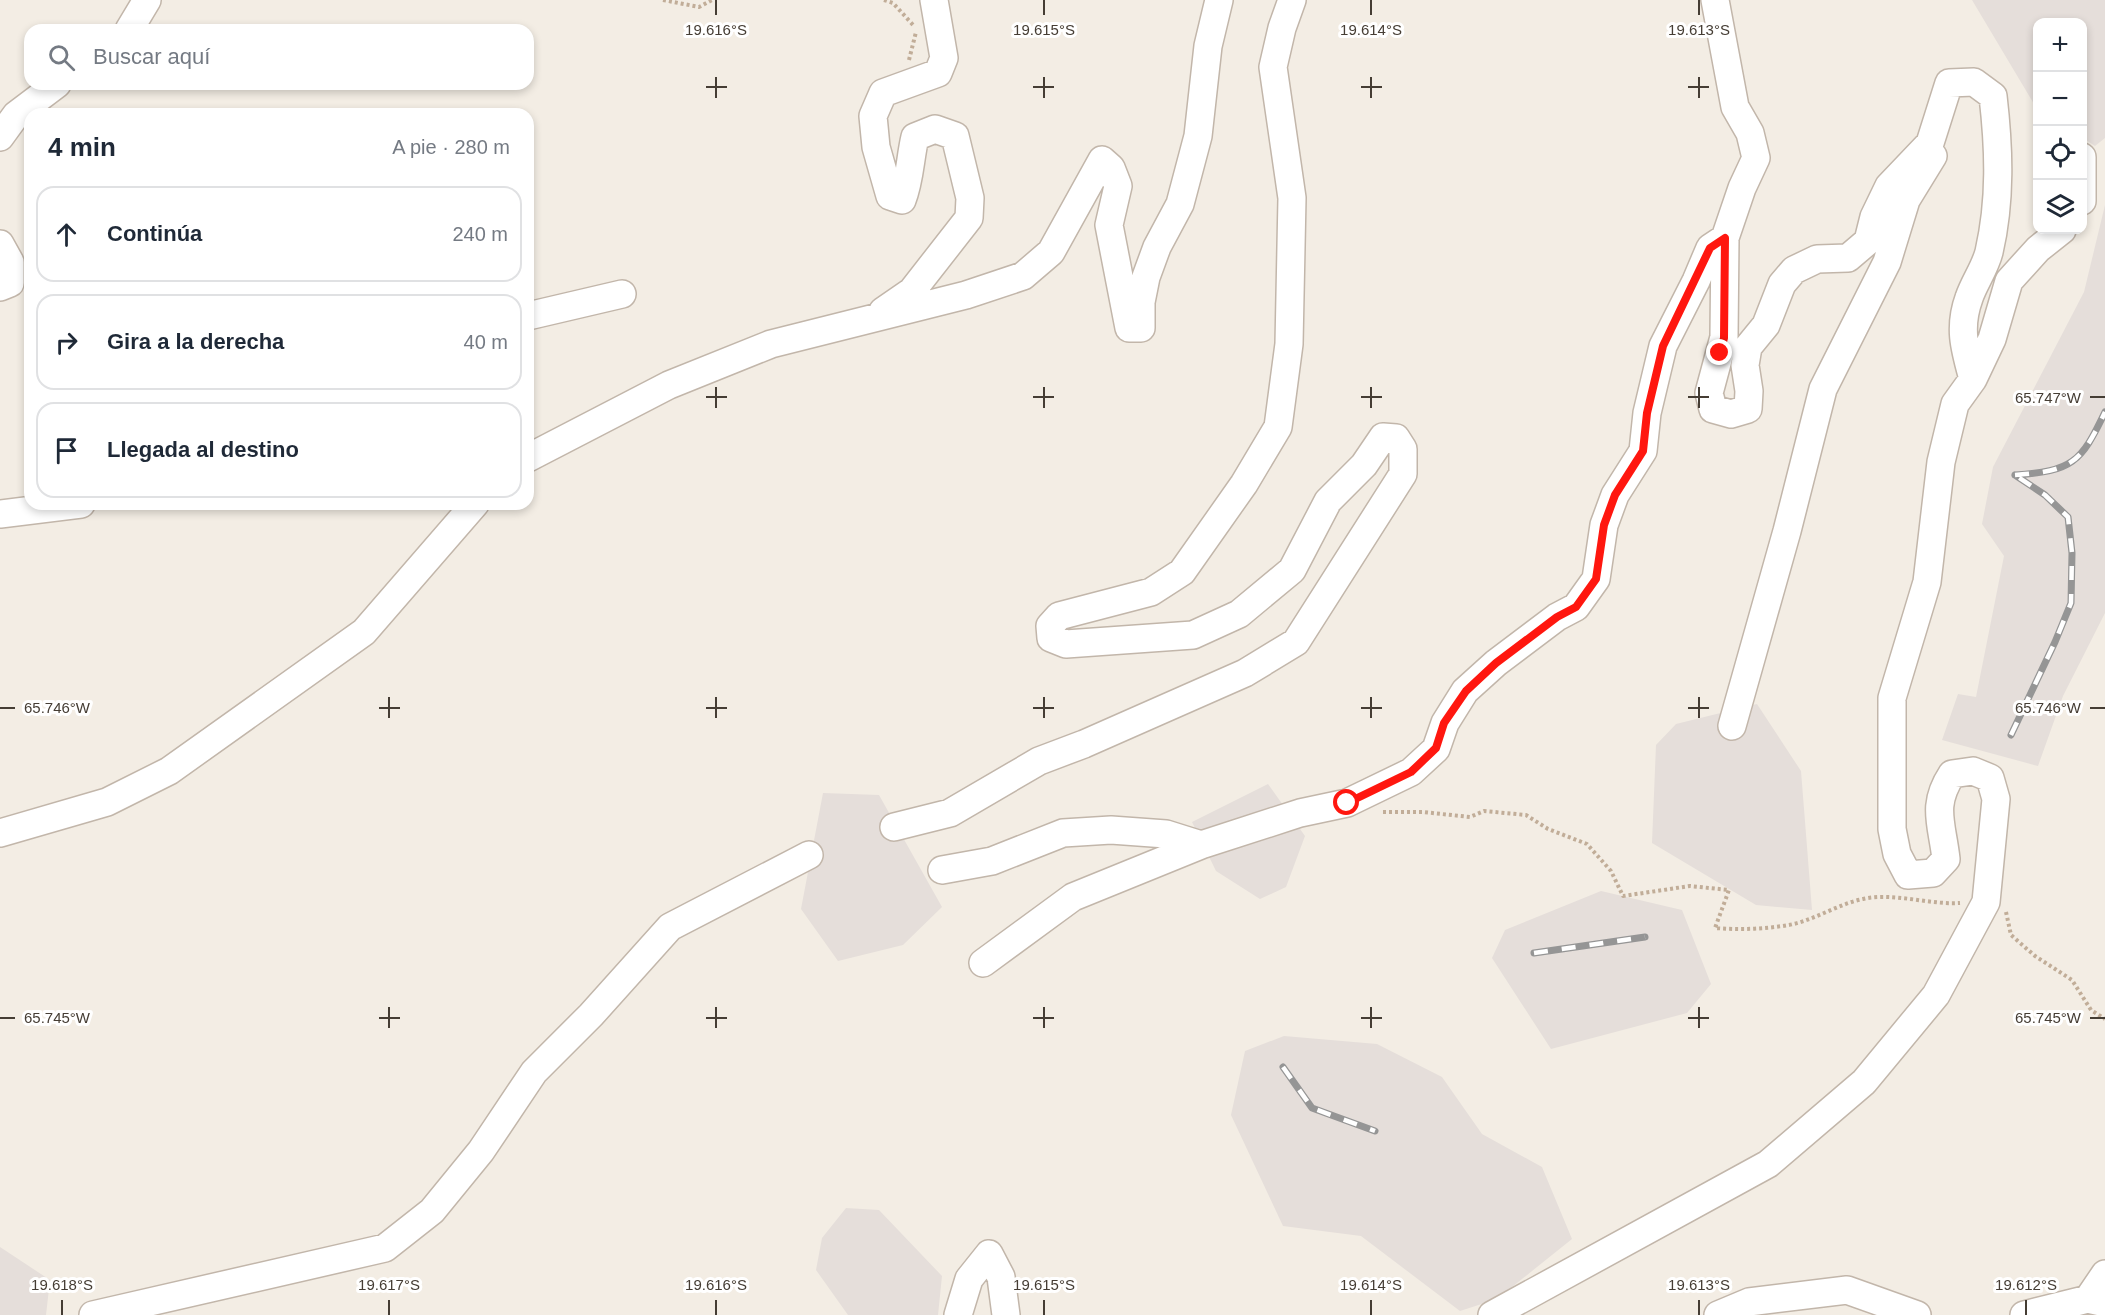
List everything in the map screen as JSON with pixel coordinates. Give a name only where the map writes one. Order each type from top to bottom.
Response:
[{"type":"lane","points":[[133,24],[147,0]]},
{"type":"lane","points":[[873,319],[912,291],[969,218],[970,198],[955,136],[935,129],[915,137],[909,160],[908,186],[902,200],[890,196],[876,147],[873,116],[883,93],[938,73],[944,58],[934,0]]},
{"type":"lane","points":[[534,455],[669,385],[771,344],[966,295],[1023,276],[1051,252],[1102,160],[1111,168],[1118,186],[1109,225],[1129,328],[1141,328],[1146,277],[1157,247],[1180,204],[1198,136],[1208,46],[1219,0]]},
{"type":"lane","points":[[894,827],[950,813],[1039,761],[1084,744],[1245,673],[1296,642],[1403,474],[1403,449],[1396,438],[1383,437],[1364,465],[1328,501],[1292,570],[1239,614],[1193,635],[1066,644],[1051,638],[1050,626],[1059,616],[1151,592],[1182,572],[1244,484],[1278,427],[1289,344],[1292,198],[1273,67],[1282,28],[1292,0]]},
{"type":"lane","points":[[1715,0],[1735,107],[1750,133],[1756,158],[1742,188],[1725,238],[1724,338],[1709,393],[1713,409],[1731,414],[1748,409],[1749,390],[1745,365],[1748,347],[1766,325],[1782,284],[1794,270],[1817,259],[1848,258],[1868,241],[1874,217],[1889,186],[1930,143],[1949,83],[1974,82],[1993,96],[1998,140],[1998,200],[1988,254],[1968,300],[1961,335],[1973,379]]},
{"type":"lane","points":[[25,108],[49,90]]},
{"type":"lane","points":[[1732,726],[1787,531],[1823,389],[1887,262],[1906,200],[1943,140],[1943,105]]},
{"type":"lane","points":[[0,137],[16,115],[24,109]]},
{"type":"lane","points":[[1492,1315],[1758,1169],[1777,1156],[1864,1082],[1915,1021],[1936,994],[1986,902],[1996,799],[1990,778],[1973,771],[1952,774],[1943,788],[1938,804],[1946,859],[1933,873],[1908,875],[1897,854],[1892,829],[1892,698],[1927,582],[1941,462],[1955,405],[1973,379],[1992,339],[2009,281],[2038,249],[2057,234]]},
{"type":"lane","points":[[983,963],[1073,897],[1201,845],[1300,813],[1347,803],[1411,772],[1436,748],[1444,723],[1466,691],[1513,650],[1557,617],[1576,607],[1596,579],[1604,525],[1615,495],[1643,451],[1647,413],[1663,346],[1710,248],[1725,238]]},
{"type":"lane","points":[[0,244],[10,262],[10,283],[0,287]]},
{"type":"lane","points":[[534,315],[622,294]]},
{"type":"lane","points":[[0,514],[32,510]]},
{"type":"lane","points":[[0,833],[107,802],[169,771],[364,633],[471,510]]},
{"type":"lane","points":[[942,870],[992,861],[1064,833],[1111,830],[1166,834],[1201,845]]},
{"type":"lane","points":[[93,1315],[385,1248],[432,1211],[481,1150],[534,1072],[591,1015],[670,927],[809,855]]},
{"type":"lane","points":[[958,1315],[969,1279],[989,1254],[1001,1276],[1006,1315]]},
{"type":"lane","points":[[2024,1315],[2096,1301],[2105,1274]]},
{"type":"lane","points":[[1718,1315],[1749,1302],[1847,1290],[1917,1315]]},
{"type":"path","points":[[663,0],[699,7],[712,0]]},
{"type":"path","points":[[884,0],[893,3],[916,28],[902,87]]},
{"type":"path","points":[[1347,803],[1379,812],[1423,812],[1470,817],[1484,811],[1526,815],[1548,829],[1587,844],[1611,871],[1623,896],[1690,886],[1729,890],[1715,928],[1736,929],[1790,925],[1863,899],[1885,896],[1935,904],[1986,902],[2004,904],[2011,935],[2035,956],[2072,980],[2091,1010],[2105,1019]]},
{"type":"shaded area","points":[[1972,0],[2105,0],[2105,138],[2095,146],[2087,141],[2087,18],[2033,18],[2033,102]]},
{"type":"shaded area","points":[[2105,205],[2105,613],[2063,696],[2038,766],[1942,740],[1958,694],[1976,697],[2004,556],[1982,524],[1993,467],[2084,292]]},
{"type":"shaded area","points":[[1757,704],[1801,771],[1812,910],[1756,905],[1652,843],[1656,745],[1676,724]]},
{"type":"shaded area","points":[[1268,784],[1305,836],[1286,887],[1260,899],[1216,871],[1192,822]]},
{"type":"shaded area","points":[[823,793],[879,795],[942,907],[903,945],[838,961],[801,909]]},
{"type":"shaded area","points":[[1601,891],[1682,910],[1711,984],[1687,1013],[1551,1049],[1492,958],[1505,930]]},
{"type":"shaded area","points":[[1284,1036],[1377,1044],[1442,1077],[1482,1134],[1542,1167],[1572,1239],[1497,1299],[1460,1311],[1361,1236],[1283,1226],[1231,1115],[1245,1051]]},
{"type":"shaded area","points":[[846,1208],[879,1210],[942,1276],[938,1315],[848,1315],[816,1270],[822,1238]]},
{"type":"shaded area","points":[[0,1247],[50,1280],[46,1315],[0,1315]]},
{"type":"railway","points":[[2015,475],[2050,471],[2072,461],[2089,443],[2105,412]]},
{"type":"railway","points":[[2011,735],[2071,603],[2072,553],[2068,517],[2045,495],[2015,475]]},
{"type":"railway","points":[[1534,953],[1645,937]]},
{"type":"railway","points":[[1283,1067],[1312,1108],[1375,1131]]},
{"type":"route","points":[[1347,803],[1411,772],[1436,748],[1444,723],[1466,691],[1496,663],[1557,617],[1576,607],[1596,579],[1604,525],[1615,495],[1643,451],[1647,413],[1663,346],[1710,248],[1725,238],[1724,338],[1720,353]]}]
